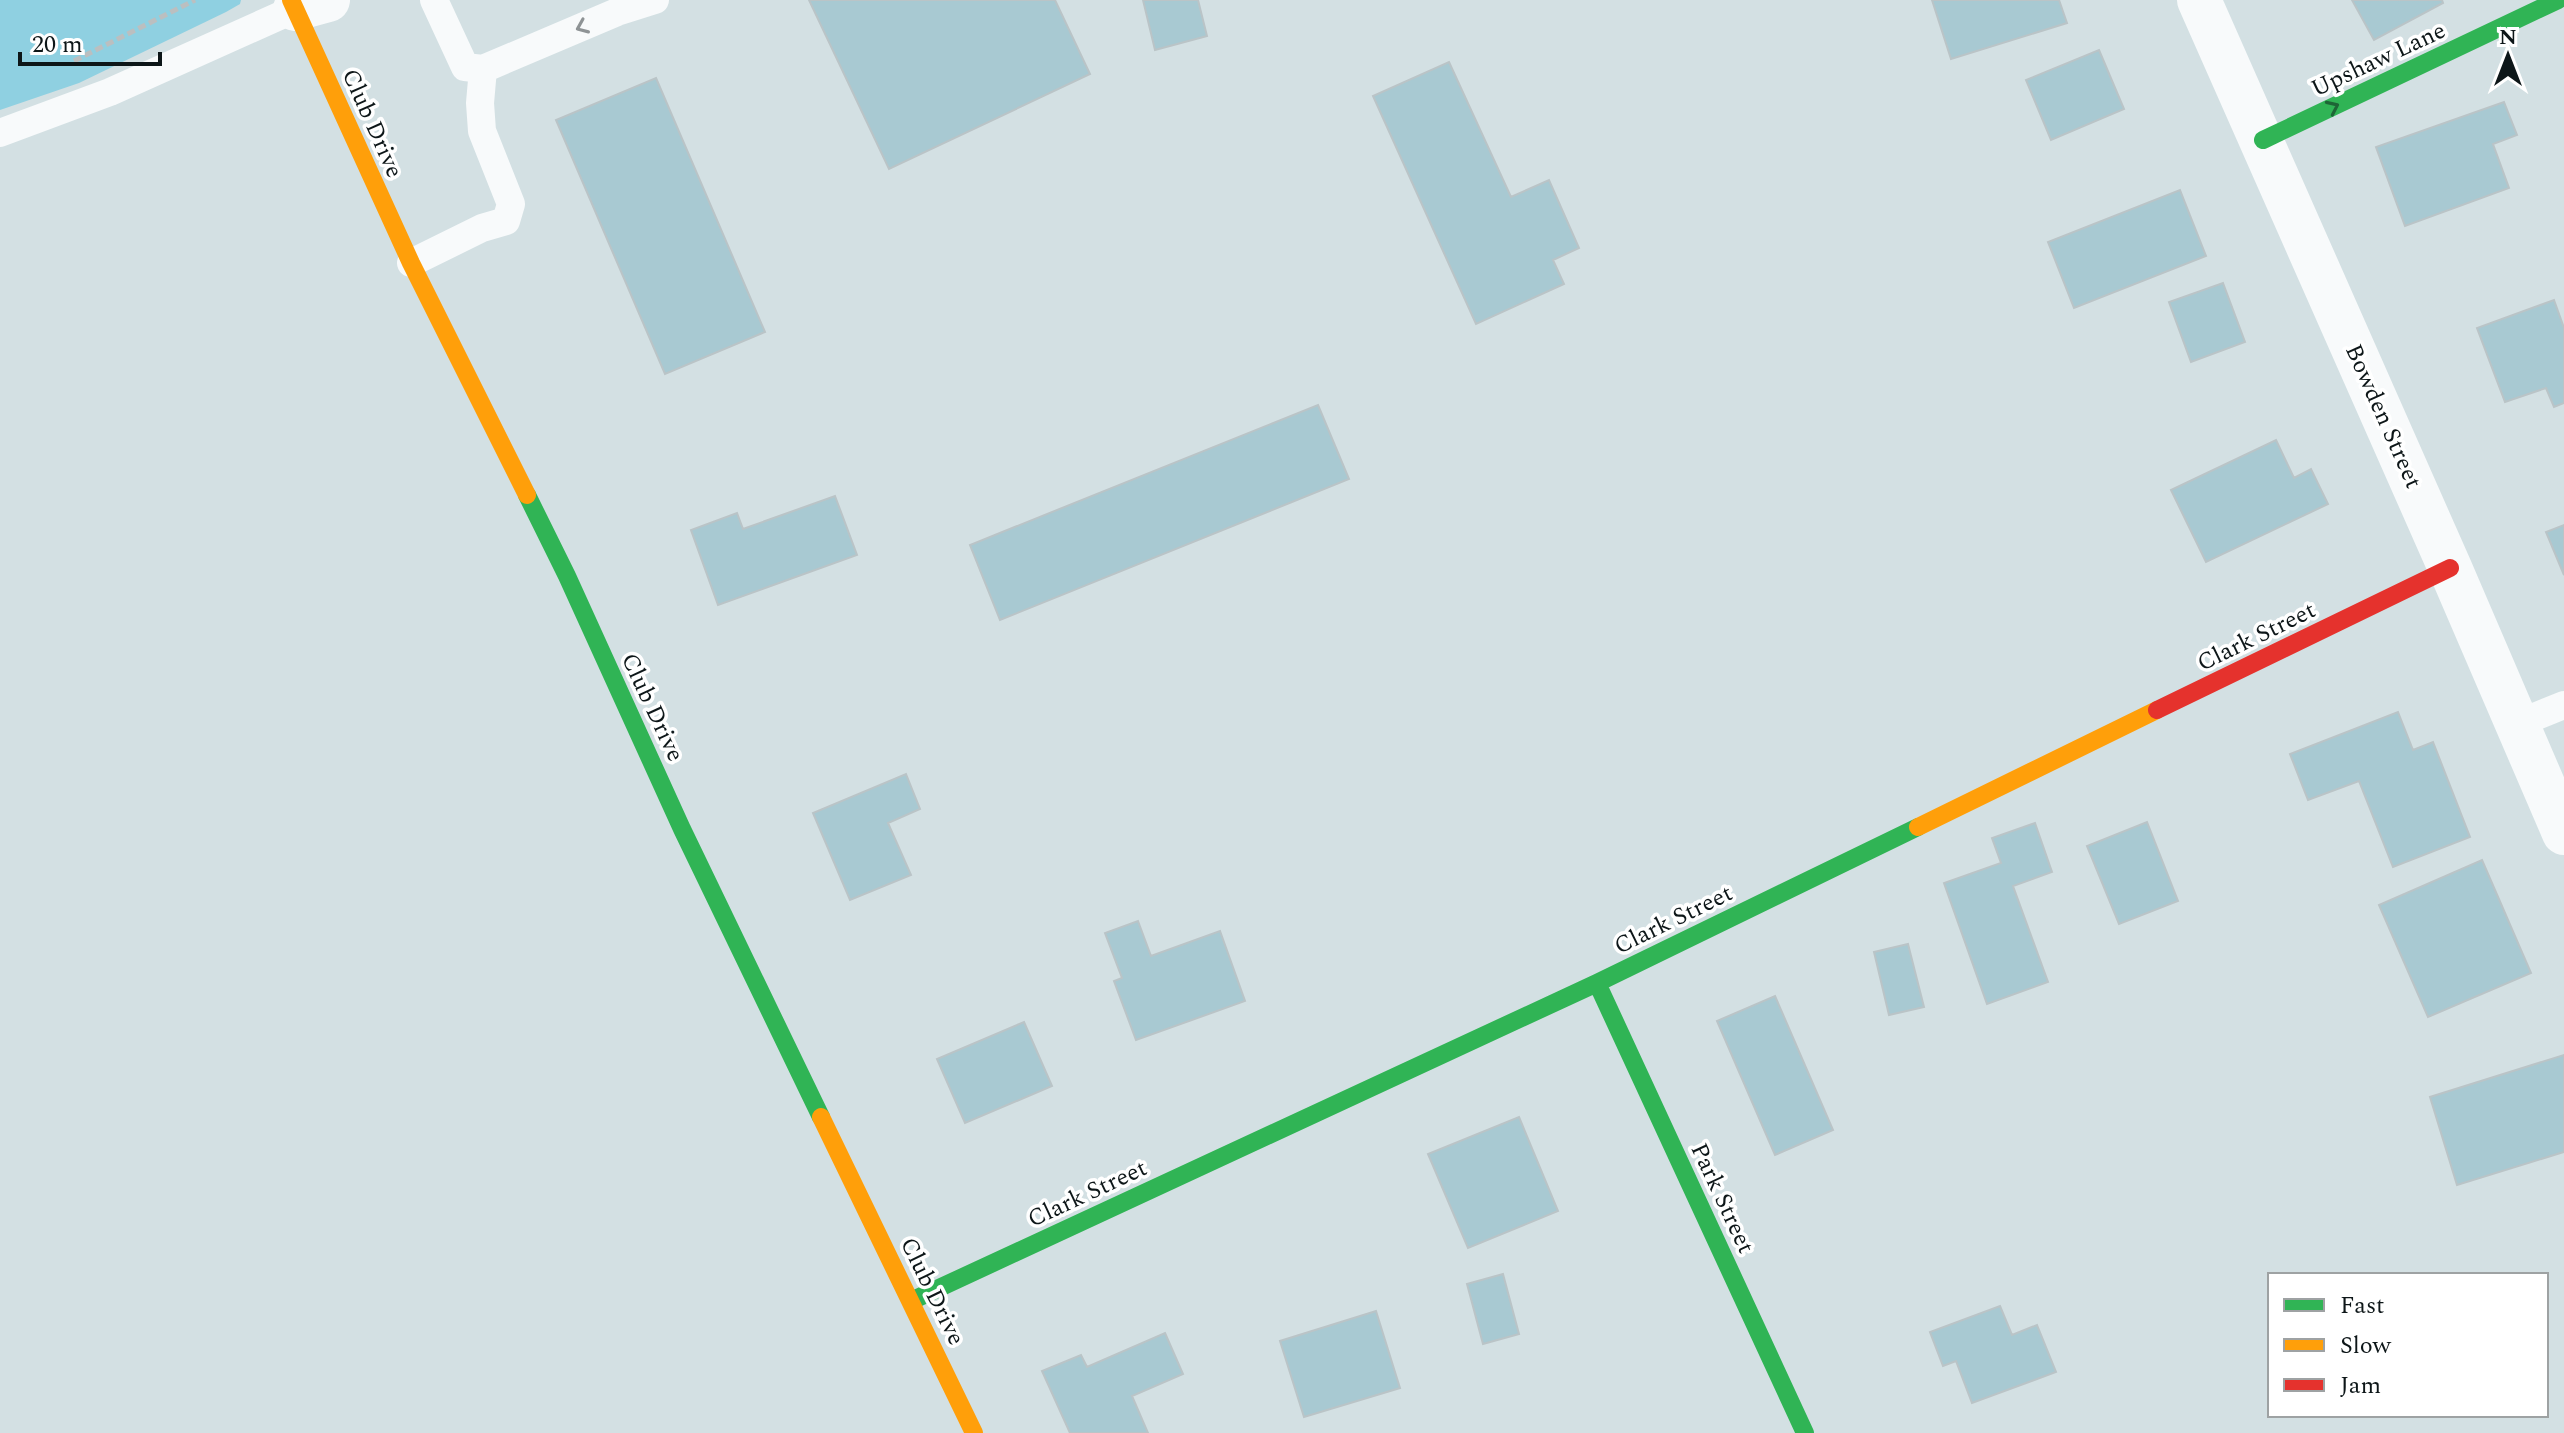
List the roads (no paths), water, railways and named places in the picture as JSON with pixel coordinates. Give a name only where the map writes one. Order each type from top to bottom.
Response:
[{"type":"street","name":"Bowden Street","points":[[2199,0],[2263,140],[2564,833]]},
{"type":"street","name":"Upshaw Lane","points":[[2263,140],[2558,0]]},
{"type":"street","name":"Club Drive","points":[[305,3],[411,263],[567,576],[682,829],[974,1433]]},
{"type":"street","name":"Clark Street","points":[[911,1301],[1597,983],[2450,568]]},
{"type":"street","name":"Park Street","points":[[1597,983],[1805,1433]]},
{"type":"lane","points":[[434,0],[465,67],[483,69],[617,12],[655,0]]},
{"type":"lane","points":[[0,133],[110,92],[305,3]]},
{"type":"lane","points":[[411,263],[482,228],[506,221],[511,204],[482,131],[480,103],[483,69]]},
{"type":"lane","points":[[2517,724],[2564,705]]}]
